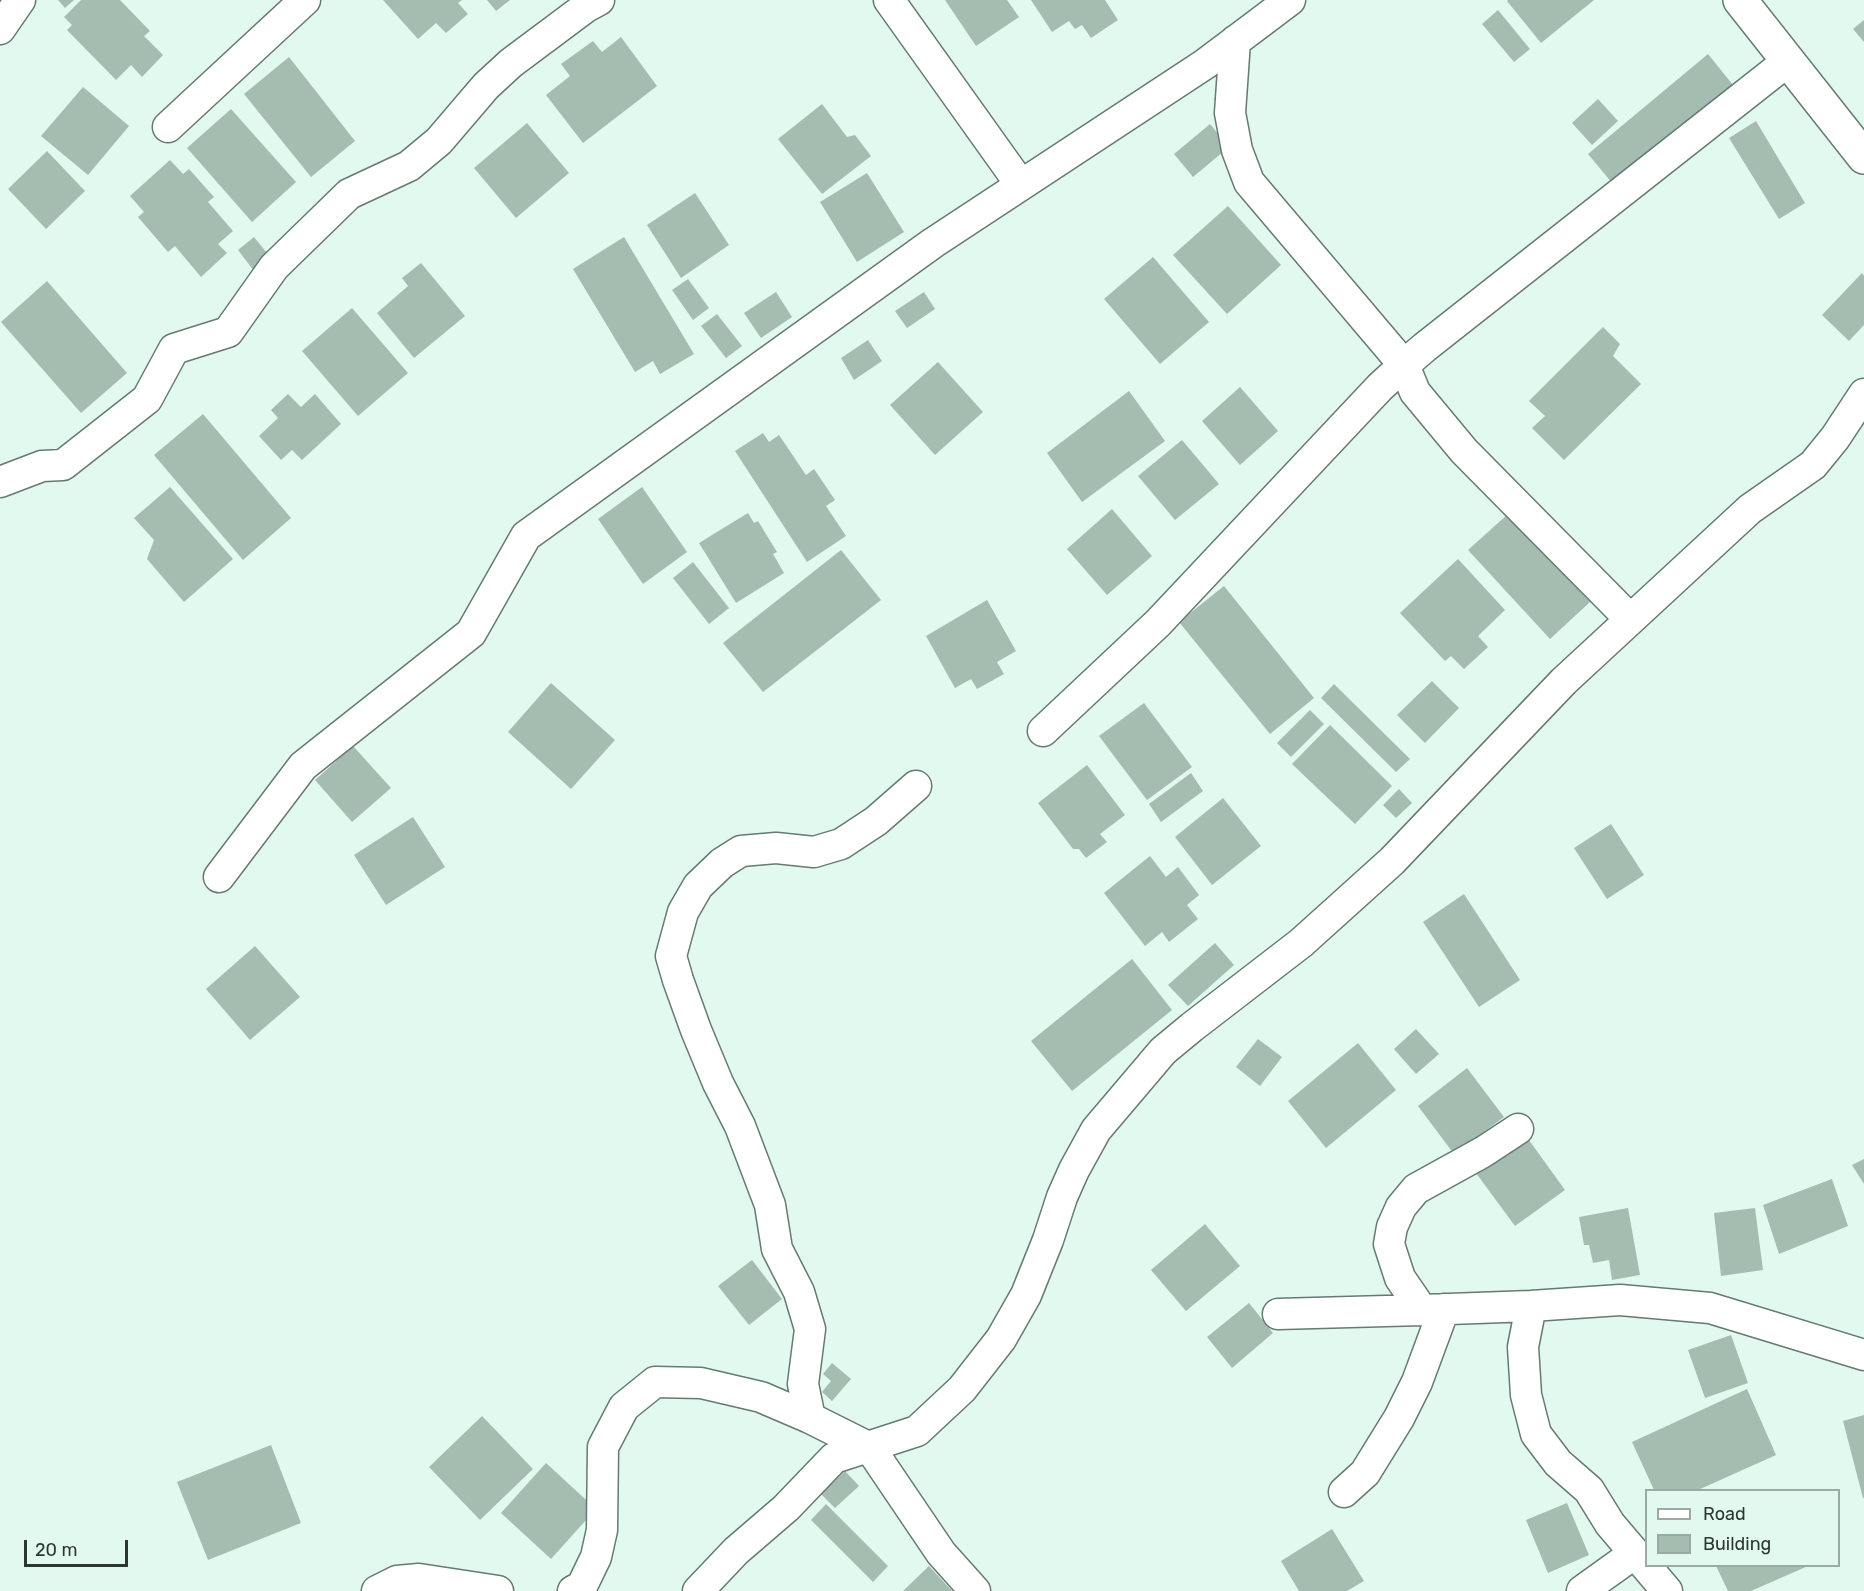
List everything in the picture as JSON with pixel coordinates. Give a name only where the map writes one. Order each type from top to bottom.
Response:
[{"type":"street","points":[[0,29],[20,0]]},
{"type":"street","points":[[168,128],[305,0]]},
{"type":"street","points":[[0,482],[42,466],[63,465],[147,399],[174,349],[228,332],[274,267],[349,194],[409,166],[439,141],[486,87],[512,63],[586,7],[599,0]]},
{"type":"street","points":[[889,0],[1022,185]]},
{"type":"street","points":[[219,878],[303,766],[471,633],[526,536],[933,243],[1205,64],[1290,0]]},
{"type":"street","points":[[1740,0],[1864,157]]},
{"type":"street","points":[[1235,42],[1230,112],[1238,150],[1249,182],[1404,365],[1415,392],[1464,451],[1630,619]]},
{"type":"street","points":[[1043,730],[1158,623],[1380,387],[1404,365],[1788,62]]},
{"type":"street","points":[[698,1591],[736,1551],[786,1508],[834,1458],[917,1431],[962,1389],[1001,1339],[1026,1295],[1062,1197],[1096,1130],[1163,1051],[1301,943],[1392,861],[1564,681],[1750,509],[1813,465],[1835,438],[1864,394]]},
{"type":"street","points":[[810,1418],[803,1384],[810,1329],[799,1292],[777,1249],[770,1205],[740,1126],[718,1083],[696,1030],[671,956],[683,912],[698,886],[722,863],[741,851],[776,848],[814,852],[841,844],[876,821],[916,786]]},
{"type":"street","points":[[1433,1309],[1400,1278],[1389,1244],[1392,1227],[1401,1207],[1416,1189],[1483,1152],[1518,1129]]},
{"type":"street","points":[[1278,1314],[1531,1306],[1620,1300],[1710,1308],[1864,1355]]},
{"type":"street","points":[[1531,1306],[1523,1347],[1526,1395],[1536,1434],[1558,1463],[1589,1490],[1610,1524],[1645,1565]]},
{"type":"street","points":[[1344,1492],[1365,1473],[1399,1418],[1417,1382],[1433,1309]]},
{"type":"street","points":[[573,1591],[582,1586],[596,1557],[602,1530],[603,1447],[624,1407],[655,1382],[701,1383],[761,1397],[870,1448],[941,1552],[975,1591]]},
{"type":"street","points":[[1582,1591],[1635,1553]]},
{"type":"street","points":[[1647,1567],[1667,1591]]},
{"type":"street","points":[[377,1591],[397,1581],[418,1579],[498,1591]]},
{"type":"building","points":[[58,0],[74,0],[65,8]]},
{"type":"building","points":[[81,0],[120,0],[150,31],[144,36],[163,55],[142,77],[131,65],[116,80],[67,30],[72,25],[64,17]]},
{"type":"building","points":[[383,0],[462,0],[458,3],[468,14],[446,33],[436,23],[418,39]]},
{"type":"building","points":[[487,0],[510,0],[496,11]]},
{"type":"building","points":[[945,0],[1007,0],[1019,17],[976,46]]},
{"type":"building","points":[[1031,0],[1105,0],[1118,20],[1091,38],[1082,25],[1075,29],[1069,21],[1052,32]]},
{"type":"building","points":[[1508,0],[1594,0],[1541,43]]},
{"type":"building","points":[[1498,10],[1530,49],[1514,62],[1482,24]]},
{"type":"building","points":[[1864,20],[1864,42],[1853,29]]},
{"type":"building","points":[[621,37],[657,86],[583,143],[546,95],[570,76],[561,64],[593,41],[602,52]]},
{"type":"building","points":[[1708,54],[1737,90],[1618,190],[1588,154]]},
{"type":"building","points":[[289,57],[355,141],[311,177],[244,94]]},
{"type":"building","points":[[83,87],[129,126],[88,175],[41,136]]},
{"type":"building","points":[[1598,99],[1618,121],[1592,145],[1572,123]]},
{"type":"building","points":[[822,104],[847,137],[855,135],[871,156],[822,194],[778,139]]},
{"type":"building","points":[[231,109],[296,182],[252,222],[187,148]]},
{"type":"building","points":[[1756,121],[1805,203],[1779,219],[1729,138]]},
{"type":"building","points":[[527,123],[569,173],[516,218],[474,168]]},
{"type":"building","points":[[1210,124],[1229,147],[1193,177],[1174,154]]},
{"type":"building","points":[[47,151],[85,191],[46,229],[8,189]]},
{"type":"building","points":[[170,160],[183,174],[189,169],[214,197],[208,202],[233,231],[218,244],[227,253],[201,277],[175,246],[168,252],[138,217],[144,212],[130,196]]},
{"type":"building","points":[[867,173],[904,232],[857,262],[820,202]]},
{"type":"building","points":[[695,193],[729,245],[681,278],[647,225]]},
{"type":"building","points":[[1228,206],[1281,265],[1227,314],[1173,255]]},
{"type":"building","points":[[254,237],[271,258],[254,271],[238,250]]},
{"type":"building","points":[[624,237],[694,354],[660,374],[653,361],[635,372],[573,269]]},
{"type":"building","points":[[1153,257],[1209,322],[1160,364],[1104,299]]},
{"type":"building","points":[[421,263],[465,316],[414,358],[377,313],[408,286],[402,278]]},
{"type":"building","points":[[1862,273],[1864,276],[1864,325],[1849,341],[1822,315]]},
{"type":"building","points":[[688,279],[709,308],[693,320],[672,290]]},
{"type":"building","points":[[47,281],[127,373],[81,413],[1,322]]},
{"type":"building","points":[[776,292],[792,317],[761,338],[744,313]]},
{"type":"building","points":[[924,292],[935,309],[907,328],[895,311]]},
{"type":"building","points":[[352,308],[408,373],[358,416],[302,351]]},
{"type":"building","points":[[717,314],[742,346],[726,358],[701,326]]},
{"type":"building","points":[[1603,327],[1620,344],[1613,356],[1641,384],[1564,460],[1532,428],[1545,416],[1529,401]]},
{"type":"building","points":[[868,340],[882,361],[854,380],[841,358]]},
{"type":"building","points":[[938,362],[983,412],[935,455],[890,405]]},
{"type":"building","points":[[1240,387],[1278,431],[1240,465],[1202,421]]},
{"type":"building","points":[[1129,391],[1165,441],[1082,502],[1047,453]]},
{"type":"building","points":[[288,394],[301,407],[315,394],[341,424],[302,460],[292,450],[281,460],[259,436],[278,418],[271,410]]},
{"type":"building","points":[[203,414],[291,518],[243,560],[154,455]]},
{"type":"building","points":[[763,433],[769,442],[779,435],[806,475],[814,469],[835,500],[826,506],[846,536],[807,562],[735,451]]},
{"type":"building","points":[[1182,440],[1219,484],[1175,520],[1138,476]]},
{"type":"building","points":[[170,487],[233,559],[184,602],[147,559],[154,540],[134,518]]},
{"type":"building","points":[[642,487],[687,552],[643,584],[598,519]]},
{"type":"building","points":[[1112,509],[1152,556],[1107,595],[1067,549]]},
{"type":"building","points":[[748,513],[754,523],[758,521],[777,552],[773,554],[784,573],[736,603],[699,543]]},
{"type":"building","points":[[1508,514],[1590,602],[1550,639],[1468,550]]},
{"type":"building","points":[[841,550],[881,600],[763,692],[723,643]]},
{"type":"building","points":[[1458,559],[1505,610],[1478,636],[1488,647],[1464,669],[1451,656],[1445,661],[1400,613]]},
{"type":"building","points":[[693,562],[729,608],[709,624],[673,578]]},
{"type":"building","points":[[1224,586],[1314,698],[1270,734],[1179,622]]},
{"type":"building","points":[[987,600],[1016,651],[997,662],[1004,674],[977,689],[971,679],[955,688],[926,636]]},
{"type":"building","points":[[1432,681],[1459,708],[1425,743],[1397,715]]},
{"type":"building","points":[[551,683],[615,740],[571,789],[508,732]]},
{"type":"building","points":[[1334,684],[1410,759],[1396,772],[1321,698]]},
{"type":"building","points":[[1144,703],[1192,767],[1147,800],[1099,736]]},
{"type":"building","points":[[1310,710],[1324,724],[1291,757],[1277,743]]},
{"type":"building","points":[[1330,725],[1392,786],[1355,824],[1292,764]]},
{"type":"building","points":[[353,746],[391,788],[352,822],[315,780]]},
{"type":"building","points":[[1087,765],[1125,815],[1100,834],[1107,842],[1086,858],[1079,849],[1073,849],[1038,803]]},
{"type":"building","points":[[1191,773],[1203,791],[1161,822],[1149,804]]},
{"type":"building","points":[[1399,789],[1412,803],[1396,818],[1383,805]]},
{"type":"building","points":[[1223,798],[1261,846],[1212,885],[1175,837]]},
{"type":"building","points":[[413,817],[445,867],[386,905],[354,855]]},
{"type":"building","points":[[1611,824],[1644,875],[1607,899],[1574,848]]},
{"type":"building","points":[[1150,856],[1166,877],[1178,867],[1199,895],[1187,905],[1198,919],[1169,942],[1162,932],[1145,946],[1104,893]]},
{"type":"building","points":[[1464,894],[1520,980],[1479,1007],[1423,922]]},
{"type":"building","points":[[1215,943],[1234,965],[1188,1006],[1168,985]]},
{"type":"building","points":[[255,946],[300,997],[250,1040],[206,989]]},
{"type":"building","points":[[1132,959],[1172,1010],[1072,1091],[1031,1041]]},
{"type":"building","points":[[1416,1029],[1439,1054],[1416,1074],[1394,1049]]},
{"type":"building","points":[[1258,1039],[1282,1057],[1260,1086],[1236,1067]]},
{"type":"building","points":[[1358,1043],[1396,1090],[1326,1148],[1288,1101]]},
{"type":"building","points":[[1467,1068],[1504,1117],[1454,1154],[1418,1106]]},
{"type":"building","points":[[1526,1136],[1565,1190],[1515,1226],[1476,1173]]},
{"type":"building","points":[[1864,1159],[1864,1184],[1852,1165]]},
{"type":"building","points":[[1832,1179],[1848,1226],[1779,1254],[1763,1205]]},
{"type":"building","points":[[1628,1208],[1640,1275],[1612,1280],[1609,1260],[1593,1263],[1589,1245],[1584,1245],[1579,1217]]},
{"type":"building","points":[[1755,1208],[1763,1270],[1721,1276],[1714,1213]]},
{"type":"building","points":[[1205,1224],[1240,1266],[1186,1311],[1151,1270]]},
{"type":"building","points":[[752,1260],[782,1299],[749,1325],[718,1286]]},
{"type":"building","points":[[1249,1303],[1273,1333],[1232,1368],[1207,1337]]},
{"type":"building","points":[[1731,1335],[1748,1383],[1705,1398],[1688,1350]]},
{"type":"building","points":[[832,1363],[851,1379],[832,1401],[822,1392],[831,1381],[823,1374]]},
{"type":"building","points":[[1747,1389],[1776,1455],[1700,1489],[1654,1489],[1632,1442]]},
{"type":"building","points":[[1864,1415],[1864,1498],[1863,1498],[1843,1421]]},
{"type":"building","points":[[482,1416],[533,1469],[480,1520],[429,1467]]},
{"type":"building","points":[[271,1445],[301,1523],[208,1560],[177,1482]]},
{"type":"building","points":[[546,1463],[596,1509],[551,1559],[501,1513]]},
{"type":"building","points":[[845,1471],[859,1486],[835,1508],[821,1494]]},
{"type":"building","points":[[1567,1503],[1589,1555],[1548,1573],[1526,1520]]},
{"type":"building","points":[[826,1504],[888,1566],[873,1582],[811,1520]]},
{"type":"building","points":[[1332,1529],[1364,1581],[1347,1591],[1299,1591],[1281,1561]]},
{"type":"building","points":[[929,1566],[952,1591],[903,1591]]},
{"type":"building","points":[[1716,1567],[1806,1567],[1751,1591],[1728,1591]]}]
